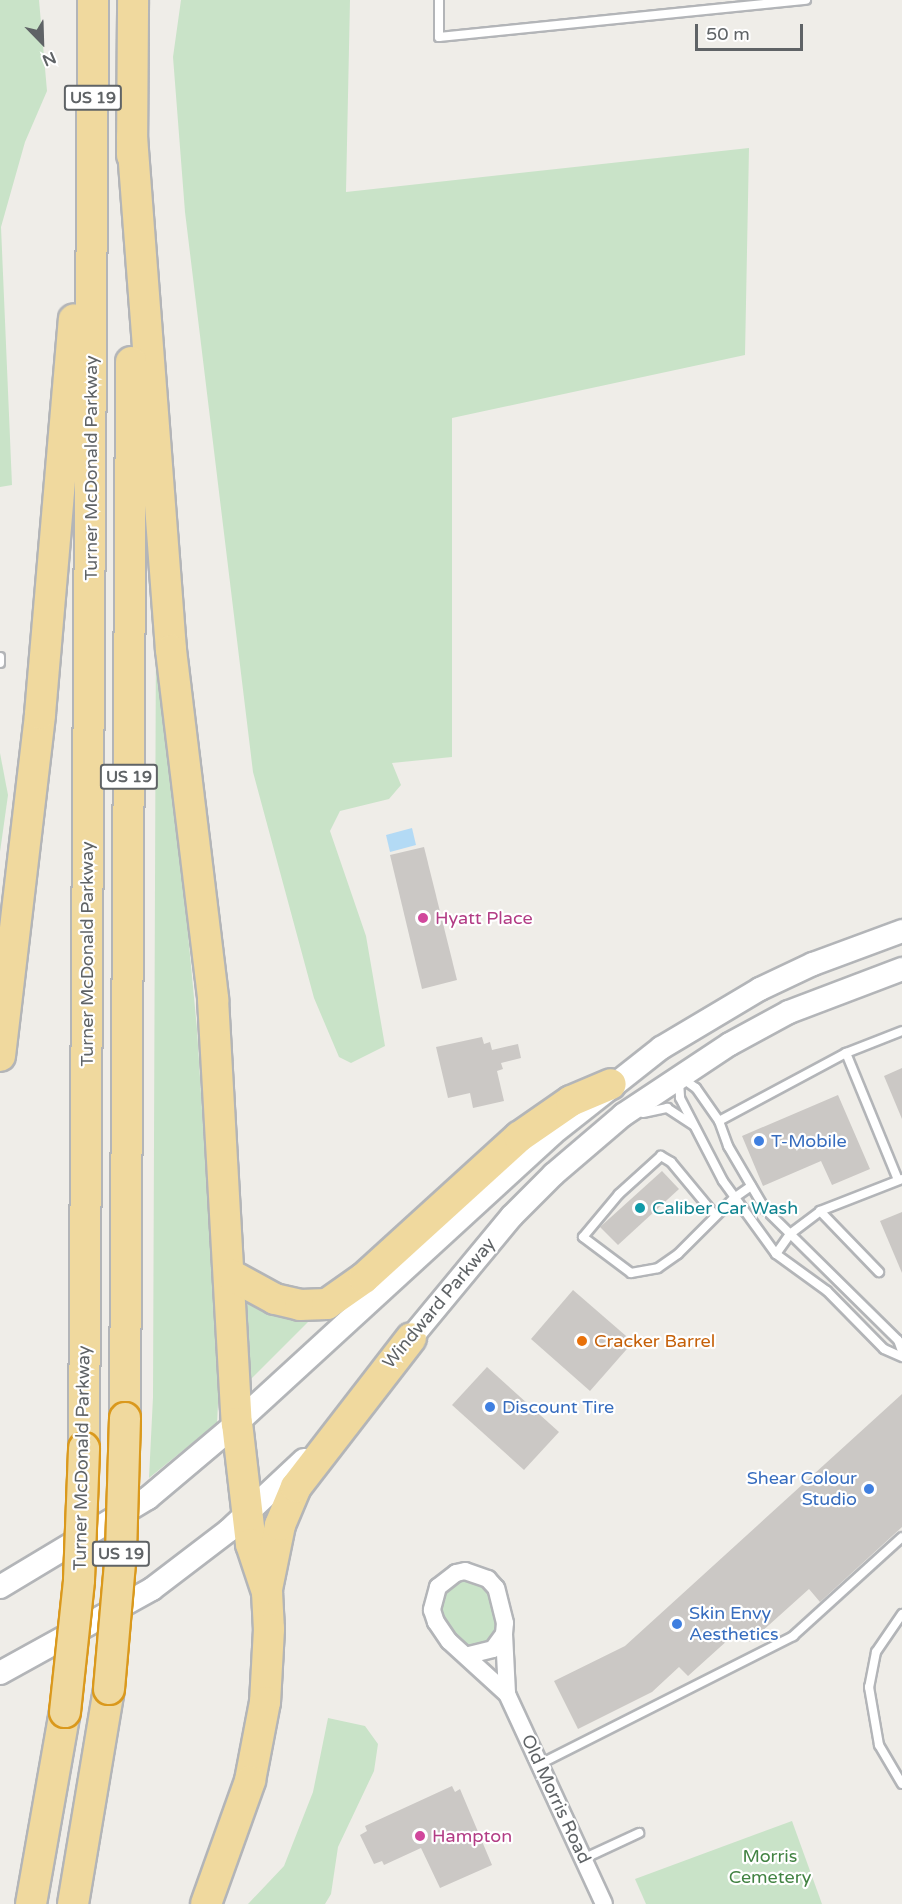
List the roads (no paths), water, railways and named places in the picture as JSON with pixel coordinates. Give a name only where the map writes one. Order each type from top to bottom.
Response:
[{"type":"highway","name":"Turner McDonald Parkway","points":[[31,1904],[64,1712],[79,1580],[84,1448],[93,0]]},
{"type":"highway","name":"US 19","points":[[72,1904],[109,1689],[121,1553],[125,1418],[133,0]]},
{"type":"highway","points":[[132,137],[171,650],[213,999],[237,1423],[251,1544],[267,1592]]},
{"type":"highway","points":[[0,1056],[40,714],[75,312],[93,197]]},
{"type":"highway","points":[[229,1274],[275,1299],[300,1305],[327,1304],[364,1278],[519,1137],[571,1101],[612,1084]]},
{"type":"highway","points":[[206,1904],[240,1818],[259,1741],[269,1660],[267,1592],[280,1525],[296,1487],[411,1338]]},
{"type":"main road","points":[[0,1587],[148,1497],[237,1423],[543,1142],[612,1084],[661,1048],[760,989],[813,964],[902,931]]},
{"type":"main road","name":"Windward Parkway","points":[[0,1673],[152,1589],[247,1514],[303,1461],[411,1338],[471,1263],[554,1174],[623,1115],[679,1076],[789,1012],[902,969]]},
{"type":"main road","points":[[661,1048],[679,1076]]},
{"type":"street","name":"Old Morris Road","points":[[507,1694],[504,1611],[496,1588],[475,1573],[456,1573],[438,1587],[432,1610],[442,1632],[469,1655],[507,1694],[604,1904]]},
{"type":"street","points":[[469,1655],[487,1652],[504,1634]]},
{"type":"lane","points":[[439,0],[440,37],[806,0]]},
{"type":"lane","points":[[0,657],[0,663]]},
{"type":"lane","points":[[719,1121],[846,1053],[902,1030]]},
{"type":"lane","points":[[776,1254],[790,1234],[820,1211],[900,1179],[846,1053]]},
{"type":"lane","points":[[679,1076],[696,1088],[719,1121],[765,1209],[898,1340],[902,1350]]},
{"type":"lane","points":[[679,1076],[680,1098],[734,1198],[776,1254],[827,1291],[884,1349],[902,1357]]},
{"type":"lane","points":[[554,1174],[618,1126],[651,1108],[667,1108],[696,1127]]},
{"type":"lane","points":[[715,1215],[671,1162],[661,1156],[619,1194],[584,1238],[631,1273],[657,1268],[678,1254],[715,1215],[751,1186]]},
{"type":"lane","points":[[820,1211],[879,1272]]},
{"type":"lane","points":[[540,1764],[793,1636],[902,1537]]},
{"type":"lane","points":[[902,1614],[876,1652],[869,1688],[879,1745],[902,1784]]},
{"type":"lane","points":[[584,1859],[639,1833]]},
{"type":"water","points":[[412,828],[416,845],[390,852],[386,835]]},
{"type":"place","name":"Hyatt Place","points":[[423,918]]},
{"type":"place","name":"T-Mobile","points":[[759,1141]]},
{"type":"place","name":"Caliber Car Wash","points":[[640,1208]]},
{"type":"place","name":"Cracker Barrel","points":[[582,1341]]},
{"type":"place","name":"Discount Tire","points":[[490,1407]]},
{"type":"place","name":"Shear Colour Studio","points":[[869,1489]]},
{"type":"place","name":"Skin Envy Aesthetics","points":[[677,1624]]},
{"type":"place","name":"Hampton","points":[[420,1836]]},
{"type":"park label","name":"Morris Cemetery","points":[[770,1867]]}]
